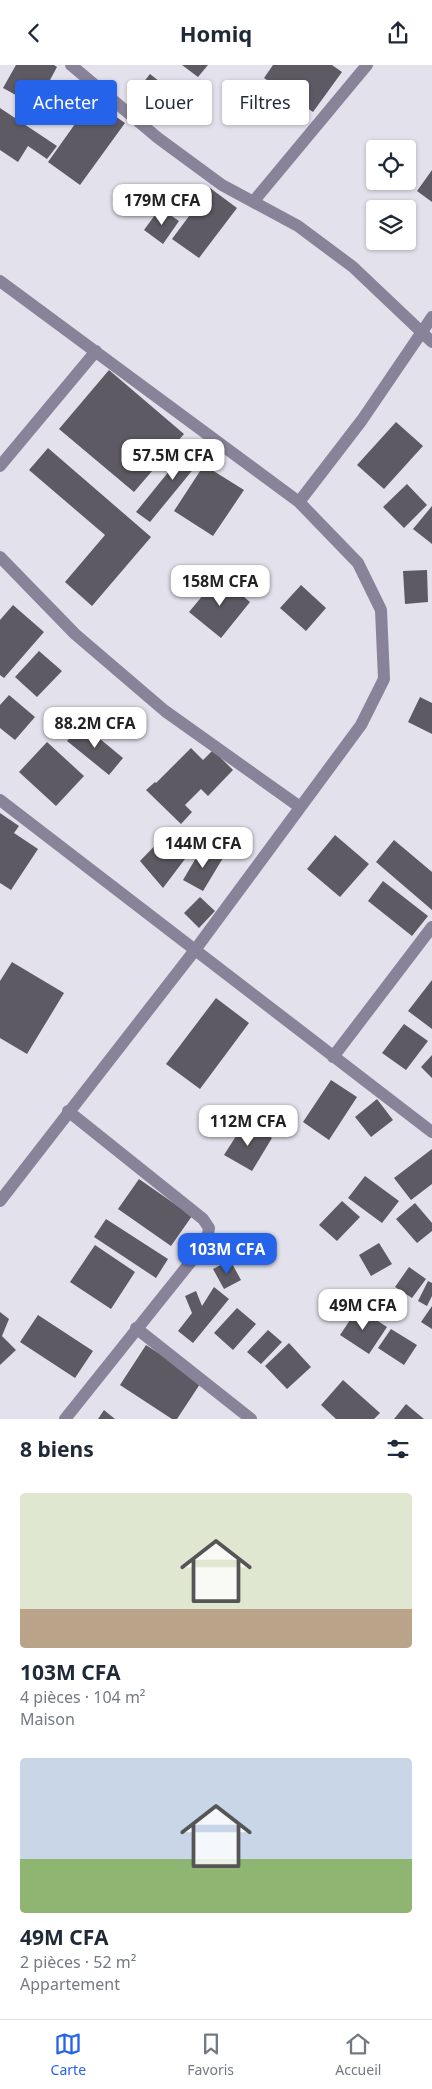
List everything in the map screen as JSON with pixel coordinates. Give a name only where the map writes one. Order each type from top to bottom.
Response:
[{"type":"street","points":[[71,65],[158,138],[222,185],[298,226],[352,267],[420,333],[432,341]]},
{"type":"street","points":[[253,202],[367,65]]},
{"type":"street","points":[[0,281],[299,502],[358,563],[381,610],[384,679],[361,725],[195,951],[68,1111],[0,1201]]},
{"type":"street","points":[[299,502],[362,420],[432,317]]},
{"type":"street","points":[[0,466],[96,351]]},
{"type":"street","points":[[0,557],[75,634],[165,711],[300,807]]},
{"type":"street","points":[[0,800],[432,1132]]},
{"type":"street","points":[[333,1057],[432,927]]},
{"type":"street","points":[[65,1419],[193,1259],[208,1234],[209,1228],[203,1219],[68,1111]]},
{"type":"street","points":[[136,1328],[251,1419]]},
{"type":"building","points":[[16,65],[54,65],[57,67],[50,80],[15,80],[15,95],[3,88]]},
{"type":"building","points":[[182,65],[208,65],[198,77]]},
{"type":"building","points":[[273,65],[332,65],[342,72],[313,112],[309,109],[309,80],[267,80],[264,78]]},
{"type":"building","points":[[150,74],[158,80],[145,80]]},
{"type":"building","points":[[0,108],[15,118],[15,125],[26,125],[57,146],[47,159],[28,146],[18,162],[0,150]]},
{"type":"building","points":[[117,117],[125,123],[80,185],[48,162],[74,125],[117,125]]},
{"type":"building","points":[[432,170],[432,202],[417,191]]},
{"type":"building","points":[[210,188],[237,208],[199,258],[172,239]]},
{"type":"building","points":[[160,208],[179,221],[163,244],[144,230]]},
{"type":"building","points":[[109,370],[184,434],[134,492],[59,429]]},
{"type":"building","points":[[396,422],[423,446],[384,489],[357,465]]},
{"type":"building","points":[[195,439],[209,450],[150,522],[136,512]]},
{"type":"building","points":[[48,448],[151,537],[92,606],[65,582],[105,535],[29,470]]},
{"type":"building","points":[[204,465],[244,490],[213,536],[174,511]]},
{"type":"building","points":[[407,484],[427,505],[404,528],[383,507]]},
{"type":"building","points":[[432,506],[432,544],[413,529]]},
{"type":"building","points":[[427,570],[428,602],[405,604],[403,571]]},
{"type":"building","points":[[219,576],[250,602],[221,638],[189,612]]},
{"type":"building","points":[[301,585],[326,608],[306,631],[280,608]]},
{"type":"building","points":[[13,605],[44,632],[4,678],[0,675],[0,620]]},
{"type":"building","points":[[39,651],[62,671],[37,697],[15,677]]},
{"type":"building","points":[[9,695],[35,717],[15,740],[0,728],[0,705]]},
{"type":"building","points":[[420,697],[432,703],[432,734],[408,722]]},
{"type":"building","points":[[82,724],[123,758],[109,775],[67,741]]},
{"type":"building","points":[[47,742],[84,776],[56,806],[19,772]]},
{"type":"building","points":[[191,748],[203,760],[213,750],[233,770],[208,796],[201,789],[185,805],[192,812],[181,824],[146,790],[156,783]]},
{"type":"building","points":[[0,813],[19,826],[14,833],[38,849],[11,890],[0,883]]},
{"type":"building","points":[[167,833],[191,851],[163,888],[140,861]]},
{"type":"building","points":[[335,835],[369,864],[340,897],[307,869]]},
{"type":"building","points":[[394,840],[432,872],[432,910],[376,862]]},
{"type":"building","points":[[203,846],[223,858],[203,891],[183,880]]},
{"type":"building","points":[[383,881],[428,916],[412,936],[368,901]]},
{"type":"building","points":[[200,897],[215,911],[199,928],[184,913]]},
{"type":"building","points":[[12,962],[64,993],[27,1054],[0,1038],[0,981]]},
{"type":"building","points":[[432,980],[432,1029],[408,1011]]},
{"type":"building","points":[[216,998],[249,1023],[200,1089],[166,1064]]},
{"type":"building","points":[[404,1024],[428,1041],[406,1070],[382,1053]]},
{"type":"building","points":[[432,1055],[432,1078],[421,1067]]},
{"type":"building","points":[[331,1080],[357,1097],[329,1140],[303,1122]]},
{"type":"building","points":[[377,1099],[393,1120],[371,1137],[355,1117]]},
{"type":"building","points":[[245,1122],[272,1138],[252,1171],[224,1155]]},
{"type":"building","points":[[432,1149],[432,1184],[411,1200],[394,1178]]},
{"type":"building","points":[[365,1176],[399,1201],[382,1223],[348,1198]]},
{"type":"building","points":[[139,1179],[192,1216],[171,1246],[118,1209]]},
{"type":"building","points":[[342,1201],[360,1217],[337,1241],[319,1225]]},
{"type":"building","points":[[415,1203],[432,1223],[432,1231],[417,1243],[396,1219]]},
{"type":"building","points":[[106,1219],[168,1259],[156,1278],[94,1237]]},
{"type":"building","points":[[379,1243],[392,1264],[371,1276],[359,1255]]},
{"type":"building","points":[[95,1245],[135,1272],[111,1309],[70,1282]]},
{"type":"building","points":[[230,1260],[241,1280],[224,1289],[213,1269]]},
{"type":"building","points":[[409,1267],[426,1279],[412,1298],[395,1287]]},
{"type":"building","points":[[428,1281],[432,1283],[432,1296],[427,1306],[418,1301]]},
{"type":"building","points":[[214,1287],[229,1299],[193,1343],[178,1331],[192,1313],[185,1296],[196,1291],[202,1306]]},
{"type":"building","points":[[432,1306],[432,1329],[421,1322]]},
{"type":"building","points":[[237,1308],[256,1324],[233,1350],[214,1333]]},
{"type":"building","points":[[358,1308],[387,1327],[369,1354],[340,1335]]},
{"type":"building","points":[[0,1312],[9,1319],[2,1336],[16,1350],[0,1365]]},
{"type":"building","points":[[38,1315],[93,1351],[75,1378],[20,1342]]},
{"type":"building","points":[[391,1329],[417,1345],[404,1365],[378,1348]]},
{"type":"building","points":[[268,1330],[282,1342],[261,1364],[247,1352]]},
{"type":"building","points":[[289,1343],[311,1367],[287,1389],[265,1366]]},
{"type":"building","points":[[146,1345],[202,1381],[177,1419],[172,1419],[120,1385]]},
{"type":"building","points":[[343,1380],[380,1413],[374,1419],[336,1419],[321,1405]]},
{"type":"building","points":[[406,1404],[424,1419],[394,1419]]},
{"type":"building","points":[[104,1410],[115,1419],[98,1419]]}]
